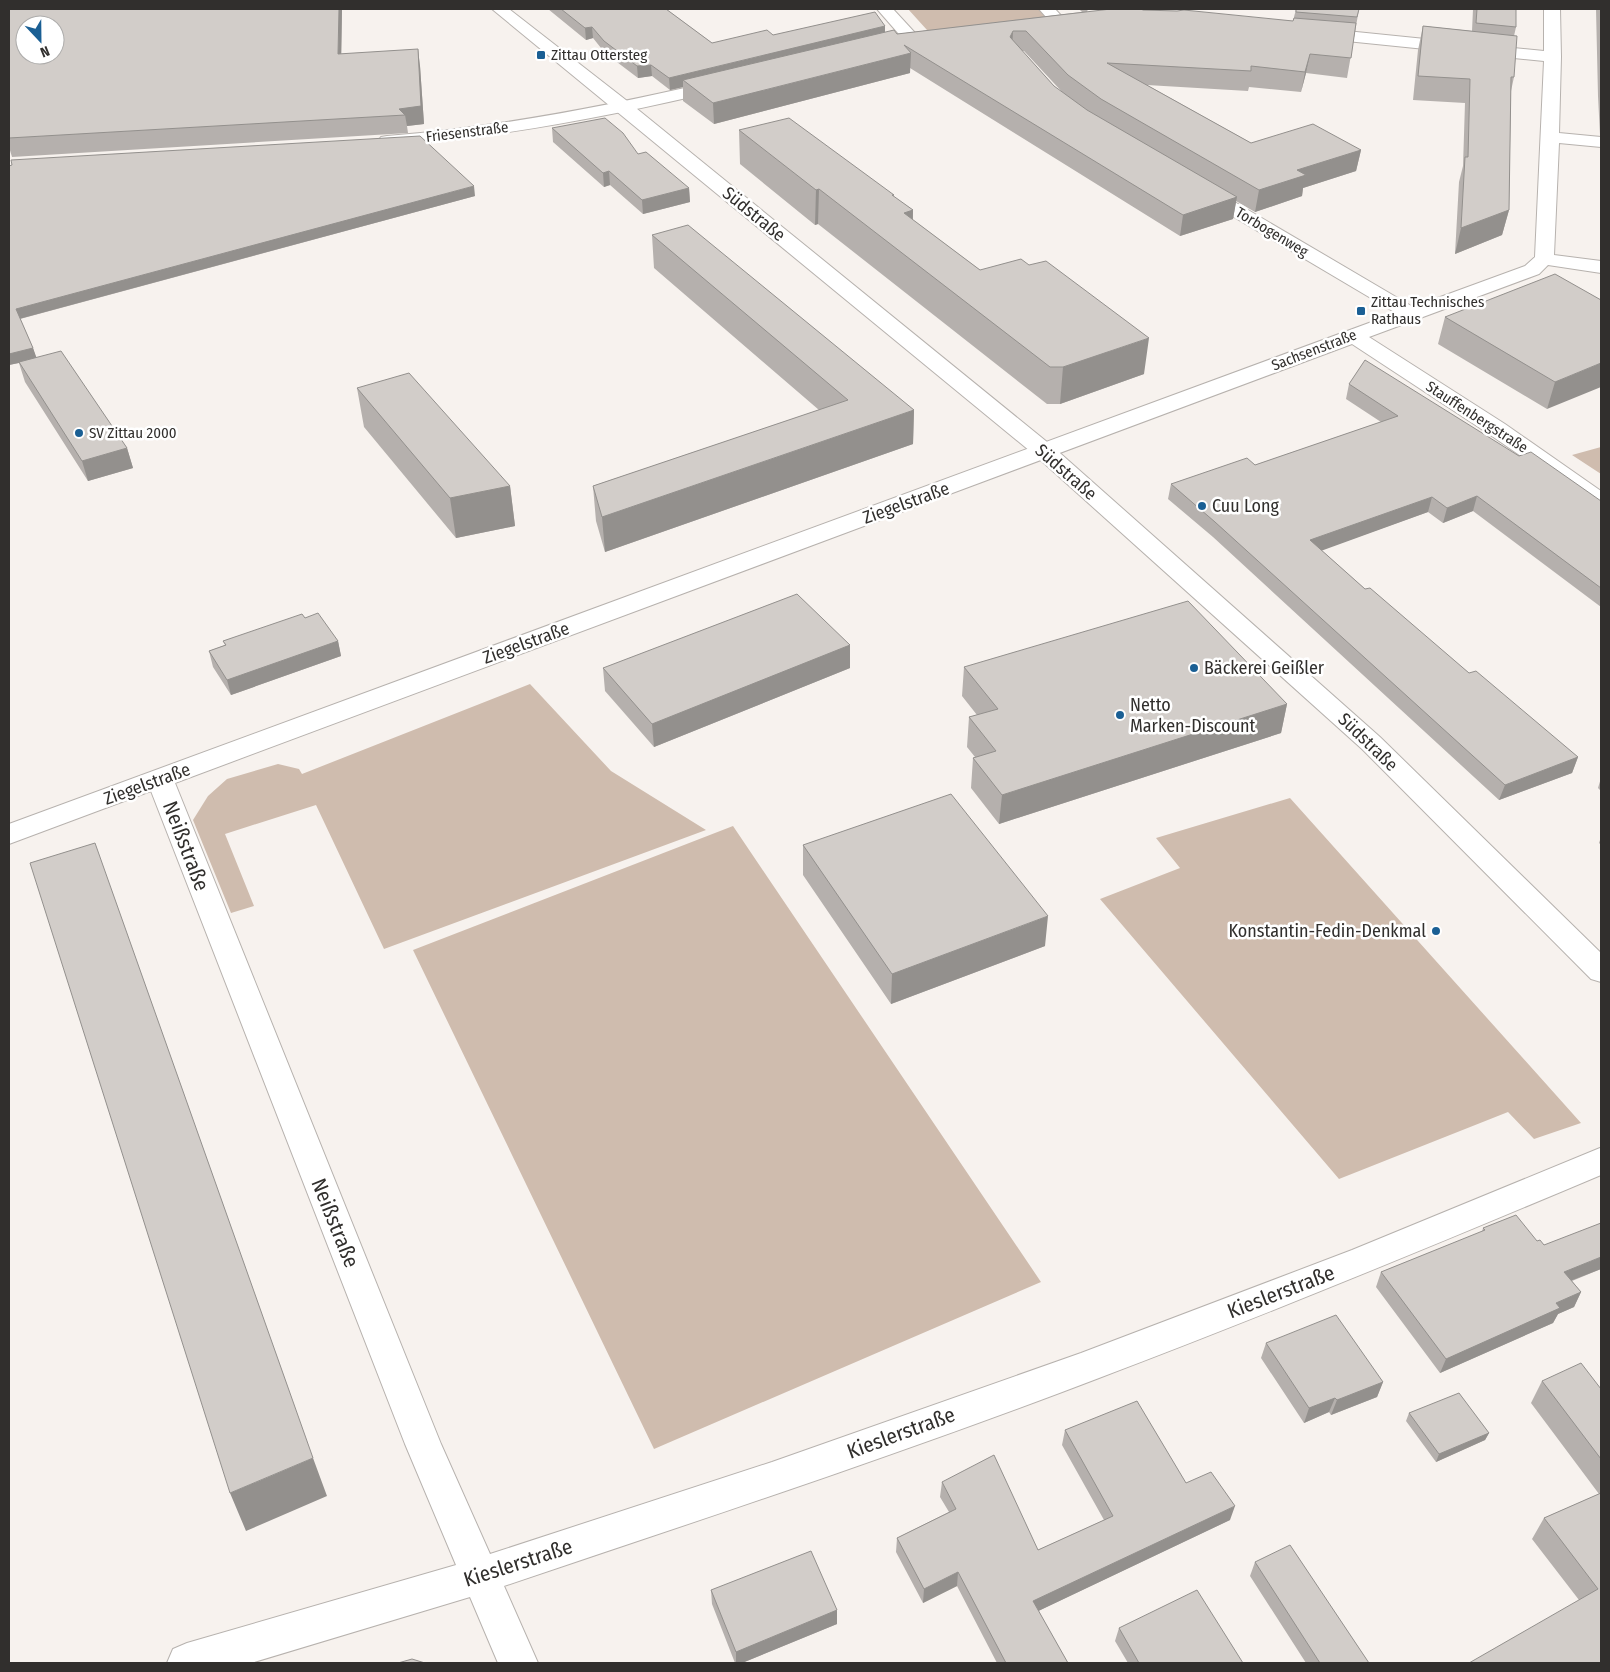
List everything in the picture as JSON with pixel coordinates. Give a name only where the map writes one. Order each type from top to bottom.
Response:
[{"type":"street","name":"Südstraße","points":[[500,9],[625,108],[1044,451],[1371,743],[1601,971]]},
{"type":"street","points":[[885,9],[911,38]]},
{"type":"street","points":[[1047,9],[1060,22]]},
{"type":"street","points":[[1552,9],[1551,138],[1544,259],[1601,267]]},
{"type":"street","points":[[1042,24],[1078,22]]},
{"type":"street","points":[[1304,32],[1553,57]]},
{"type":"street","points":[[892,43],[930,36]]},
{"type":"street","name":"Friesenstraße","points":[[372,142],[451,137],[625,108],[730,82]]},
{"type":"street","points":[[1551,138],[1601,142]]},
{"type":"street","name":"Torbogenweg","points":[[1186,181],[1411,314]]},
{"type":"street","name":"Sachsenstraße","points":[[1044,451],[1352,335],[1532,270],[1544,259]]},
{"type":"street","name":"Stauffenbergstraße","points":[[1352,335],[1497,429],[1601,501]]},
{"type":"street","name":"Ziegelstraße","points":[[9,834],[1044,451]]},
{"type":"street","name":"Neißstraße","points":[[160,779],[423,1444],[518,1663]]},
{"type":"street","name":"Kieslerstraße","points":[[187,1663],[480,1576],[772,1479],[1088,1367],[1364,1260],[1600,1160]]},
{"type":"shaded area","points":[[908,9],[1038,9],[1046,17],[932,32],[927,30]]},
{"type":"shaded area","points":[[1601,447],[1601,474],[1572,455]]},
{"type":"shaded area","points":[[530,684],[611,771],[706,830],[384,949],[316,805],[225,834],[254,906],[231,913],[193,820],[208,796],[227,779],[278,764],[299,769],[302,774]]},
{"type":"shaded area","points":[[1290,798],[1581,1123],[1534,1139],[1508,1112],[1339,1179],[1100,899],[1180,868],[1156,838]]},
{"type":"shaded area","points":[[733,826],[1041,1282],[654,1449],[413,950]]},
{"type":"building","points":[[9,9],[339,9],[338,54],[418,49],[421,106],[399,109],[405,115],[9,138]]},
{"type":"building","points":[[561,9],[666,9],[712,43],[767,30],[773,35],[875,12],[885,26],[669,78],[651,65],[637,66],[604,41],[592,27],[585,28]]},
{"type":"building","points":[[1111,9],[1184,10],[1293,21],[1294,18],[1356,23],[1351,58],[1310,54],[1305,72],[1251,66],[1251,71],[1107,63],[1251,143],[1313,124],[1361,150],[1297,170],[1306,175],[1259,190],[1101,99],[1068,75],[1026,31],[1013,31],[1010,37],[1054,86],[1087,110],[1237,197],[1183,215],[904,45],[911,53],[713,103],[683,80],[894,30],[897,34]]},
{"type":"building","points":[[1296,9],[1359,9],[1357,17],[1296,12]]},
{"type":"building","points":[[1477,9],[1516,9],[1516,27],[1476,23]]},
{"type":"building","points":[[1423,26],[1517,36],[1514,77],[1511,77],[1509,210],[1461,228],[1465,157],[1468,157],[1470,79],[1418,76]]},
{"type":"building","points":[[605,118],[623,133],[638,154],[646,152],[689,188],[642,200],[609,171],[603,173],[552,128]]},
{"type":"building","points":[[789,118],[913,210],[904,213],[980,270],[1021,259],[1029,265],[1046,261],[1149,338],[1063,367],[1050,367],[819,189],[816,190],[739,130]]},
{"type":"building","points":[[420,136],[474,186],[16,309],[33,348],[9,354],[9,166],[12,165],[11,160]]},
{"type":"building","points":[[688,225],[914,410],[602,517],[593,486],[848,400],[652,235]]},
{"type":"building","points":[[1555,274],[1601,300],[1601,363],[1555,382],[1445,317]]},
{"type":"building","points":[[61,351],[127,448],[82,461],[19,362]]},
{"type":"building","points":[[1365,360],[1519,456],[1531,452],[1601,501],[1601,588],[1477,496],[1447,508],[1432,497],[1310,540],[1365,589],[1370,588],[1469,673],[1476,671],[1578,757],[1505,785],[1171,484],[1247,458],[1255,465],[1398,416],[1349,384]]},
{"type":"building","points":[[409,373],[510,486],[450,498],[357,388]]},
{"type":"building","points":[[797,594],[850,645],[652,724],[603,668]]},
{"type":"building","name":"Netto Marken-Discount","points":[[1188,601],[1287,704],[1002,795],[973,758],[996,751],[969,717],[998,709],[964,667]]},
{"type":"building","points":[[318,613],[338,641],[227,680],[209,651],[226,645],[223,641],[302,614],[305,618]]},
{"type":"building","points":[[951,794],[1048,916],[892,974],[803,845]]},
{"type":"building","points":[[95,843],[313,1458],[230,1493],[30,863]]},
{"type":"building","points":[[1516,1215],[1537,1241],[1540,1240],[1544,1245],[1601,1223],[1601,1257],[1564,1272],[1581,1292],[1556,1303],[1560,1308],[1446,1359],[1381,1272],[1485,1230],[1483,1228]]},
{"type":"building","points":[[1336,1315],[1383,1382],[1337,1400],[1335,1398],[1309,1408],[1266,1343]]},
{"type":"building","points":[[1581,1363],[1601,1389],[1601,1459],[1542,1381]]},
{"type":"building","points":[[1459,1393],[1489,1433],[1439,1454],[1409,1413]]},
{"type":"building","points":[[1137,1401],[1186,1483],[1211,1472],[1235,1506],[1033,1601],[1068,1663],[1006,1663],[958,1572],[924,1589],[897,1538],[956,1509],[942,1482],[994,1455],[1038,1550],[1113,1516],[1065,1430]]},
{"type":"building","points":[[1601,1493],[1601,1663],[1469,1663],[1598,1589],[1544,1518]]},
{"type":"building","points":[[1290,1545],[1369,1663],[1320,1663],[1255,1562]]},
{"type":"building","points":[[811,1551],[837,1610],[736,1652],[711,1590]]},
{"type":"building","points":[[1197,1590],[1243,1663],[1139,1663],[1119,1628]]},
{"type":"building","points":[[412,1659],[425,1663],[398,1663]]},
{"type":"place","name":"Zittau Ottersteg","points":[[541,55]]},
{"type":"place","name":"Zittau Technisches Rathaus","points":[[1361,311]]},
{"type":"place","name":"SV Zittau 2000","points":[[79,433]]},
{"type":"place","name":"Cuu Long","points":[[1202,506]]},
{"type":"place","name":"Bäckerei Geißler","points":[[1194,668]]},
{"type":"place","name":"Netto Marken-Discount","points":[[1120,715]]},
{"type":"place","name":"Konstantin-Fedin-Denkmal","points":[[1436,931]]}]
